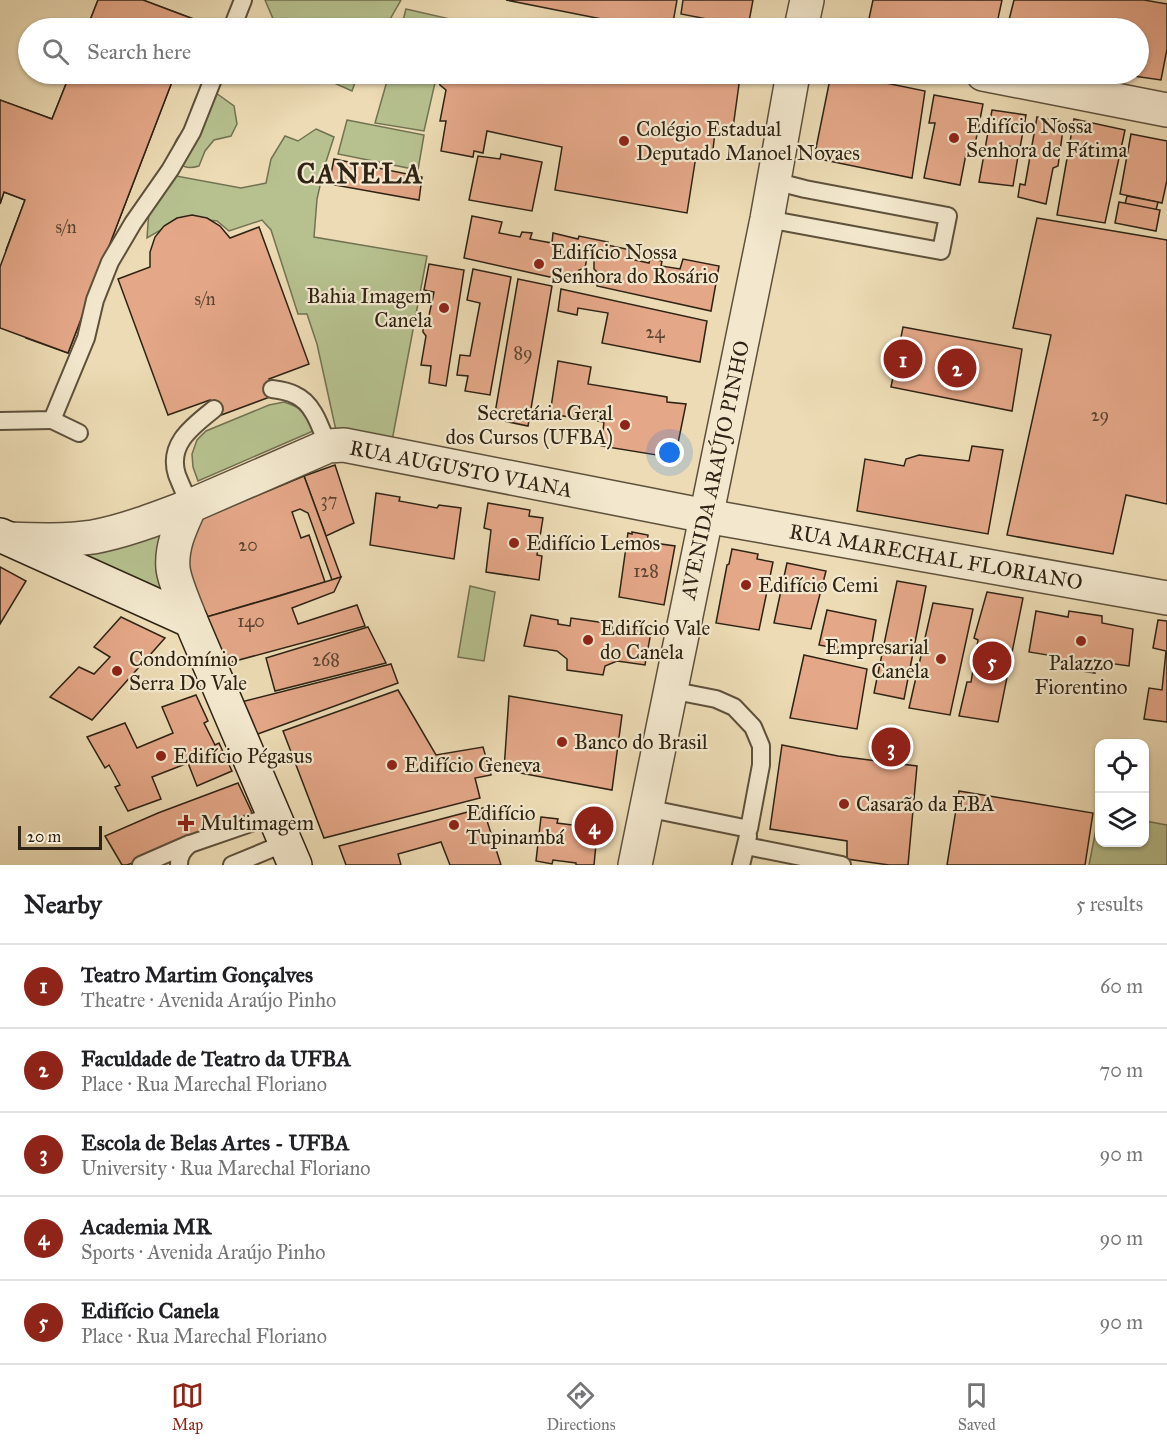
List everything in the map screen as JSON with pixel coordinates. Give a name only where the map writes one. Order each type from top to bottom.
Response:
[{"type":"street","points":[[803,18],[807,0]]},
{"type":"street","name":"AVENIDA ARAÚJO PINHO","points":[[635,865],[767,219],[791,84]]},
{"type":"street","points":[[1035,84],[1167,110]]},
{"type":"street","name":"RUA AUGUSTO VIANA","points":[[5,537],[62,540],[94,537],[142,524],[190,506],[328,446],[344,445],[706,516]]},
{"type":"street","points":[[190,506],[173,551],[172,570],[191,621],[285,841]]},
{"type":"street","name":"RUA MARECHAL FLORIANO","points":[[706,516],[1167,598]]},
{"type":"street","points":[[5,537],[191,621]]},
{"type":"lane","points":[[236,18],[243,0]]},
{"type":"lane","points":[[52,420],[86,338],[95,300],[110,262],[192,132],[211,84]]},
{"type":"lane","points":[[767,219],[941,251],[948,216],[774,181]]},
{"type":"lane","points":[[272,388],[297,395],[306,402],[328,446]]},
{"type":"lane","points":[[190,506],[176,472],[176,454],[181,440],[191,427],[214,409]]},
{"type":"lane","points":[[0,421],[52,420],[79,434]]},
{"type":"lane","points":[[670,690],[716,699],[734,707],[753,727],[761,746],[761,765],[741,865]]},
{"type":"lane","points":[[646,808],[749,829]]},
{"type":"lane","points":[[141,865],[190,844],[285,841]]},
{"type":"lane","points":[[232,865],[285,841]]},
{"type":"lane","points":[[179,865],[183,849],[190,844]]},
{"type":"lane","points":[[746,846],[842,865]]},
{"type":"green space","points":[[265,0],[401,0],[391,18],[273,18]]},
{"type":"green space","points":[[406,9],[446,18],[404,18]]},
{"type":"green space","points":[[336,84],[354,84],[352,91]]},
{"type":"green space","points":[[386,84],[435,84],[424,131],[375,123]]},
{"type":"green space","points":[[216,93],[234,106],[237,124],[231,136],[214,140],[205,151],[199,166],[191,168],[184,166],[172,157],[175,143],[189,126],[191,110],[197,95]]},
{"type":"green space","points":[[347,120],[424,135],[418,170],[338,154]]},
{"type":"green space","points":[[316,129],[334,137],[317,199],[314,237],[427,256],[391,446],[337,435],[317,344],[307,314],[298,314],[271,230],[262,220],[229,231],[217,221],[183,217],[147,238],[149,210],[171,175],[241,188],[266,183],[271,159],[285,136],[298,141]]},
{"type":"green space","points":[[284,402],[303,412],[313,431],[198,481],[193,467],[192,454],[197,440],[206,431],[269,405]]},
{"type":"green space","points":[[183,512],[181,611],[59,545]]},
{"type":"green space","points":[[470,586],[495,592],[484,661],[458,657]]},
{"type":"green space","points":[[1149,822],[1167,825],[1167,865],[1089,865],[1095,834],[1095,847],[1149,847]]},
{"type":"building","points":[[98,0],[143,0],[191,18],[91,18]]},
{"type":"building","points":[[98,0],[143,0],[191,18],[91,18]]},
{"type":"building","points":[[506,0],[677,0],[674,18],[597,18]]},
{"type":"building","points":[[683,0],[753,0],[750,18],[702,18],[681,14]]},
{"type":"building","points":[[873,0],[1002,0],[998,18],[869,18]]},
{"type":"building","points":[[1014,0],[1144,0],[1167,4],[1167,49],[1161,80],[1149,78],[1149,18],[1010,18]]},
{"type":"building","points":[[66,84],[171,84],[68,353],[26,338],[53,267],[6,250],[25,200],[4,192],[0,204],[0,100],[52,119]]},
{"type":"building","points":[[66,84],[171,84],[68,353],[0,328],[0,267],[25,200],[4,192],[0,204],[0,100],[52,119]]},
{"type":"building","name":"Colégio Estadual Deputado Manoel Novaes","points":[[739,84],[732,135],[715,132],[712,158],[696,156],[687,213],[555,190],[562,147],[487,131],[483,153],[474,151],[473,157],[441,151],[446,121],[440,121],[446,90],[440,85]]},
{"type":"building","points":[[829,84],[891,84],[925,91],[912,178],[814,158]]},
{"type":"building","name":"Edifício Nossa Senhora de Fátima","points":[[934,95],[983,104],[973,155],[966,154],[960,185],[924,178],[935,123],[929,123]]},
{"type":"building","points":[[992,110],[1026,115],[1020,148],[1002,145],[1001,153],[1018,156],[1013,186],[979,182]]},
{"type":"building","points":[[1037,117],[1064,122],[1058,166],[1053,168],[1046,204],[1018,197],[1020,184],[1025,185]]},
{"type":"building","points":[[1074,119],[1125,130],[1105,223],[1057,215]]},
{"type":"building","points":[[1131,134],[1167,141],[1167,180],[1162,203],[1120,194]]},
{"type":"building","points":[[501,154],[542,162],[532,211],[469,200],[478,156],[500,159]]},
{"type":"building","points":[[334,159],[422,177],[419,200],[329,184]]},
{"type":"building","points":[[1127,196],[1158,202],[1156,210],[1125,204]]},
{"type":"building","points":[[1119,202],[1160,210],[1156,231],[1115,223]]},
{"type":"building","points":[[192,215],[207,218],[220,226],[230,238],[259,227],[309,364],[269,379],[275,395],[216,417],[210,400],[168,415],[118,279],[150,267],[150,252],[155,237],[164,226],[177,218]]},
{"type":"building","name":"Edifício Nossa Senhora do Rosário","points":[[472,216],[502,222],[499,233],[520,237],[522,232],[532,233],[530,239],[552,243],[553,233],[578,239],[579,236],[608,242],[607,245],[631,250],[630,259],[649,263],[650,259],[662,261],[661,266],[680,269],[683,259],[719,266],[711,311],[597,286],[598,273],[594,269],[594,259],[587,258],[585,268],[579,270],[577,283],[464,258]]},
{"type":"building","points":[[1037,218],[1167,240],[1167,504],[1126,495],[1113,554],[1007,535],[1051,335],[1013,328]]},
{"type":"building","name":"Bahia Imagem Canela","points":[[429,264],[464,270],[446,386],[429,383],[431,366],[421,365],[426,336],[423,329],[427,325],[434,292],[424,290]]},
{"type":"building","points":[[473,269],[511,277],[490,395],[465,391],[468,376],[457,375],[460,355],[470,356],[480,303],[467,300]]},
{"type":"building","points":[[518,279],[552,286],[528,426],[494,419]]},
{"type":"building","points":[[561,289],[707,321],[700,362],[602,343],[608,313],[578,308],[577,315],[558,311]]},
{"type":"building","points":[[903,327],[1022,349],[1012,411],[891,387]]},
{"type":"building","points":[[558,361],[591,367],[588,384],[667,397],[667,402],[686,404],[675,458],[601,446],[604,422],[550,414]]},
{"type":"building","points":[[972,446],[1003,450],[988,534],[857,511],[865,459],[904,466],[906,459],[919,455],[969,461]]},
{"type":"building","points":[[335,465],[354,523],[326,536],[304,476]]},
{"type":"building","points":[[304,476],[341,577],[332,580],[308,513],[300,509],[292,512],[301,538],[309,535],[325,582],[203,618],[182,551],[196,521]]},
{"type":"building","points":[[376,493],[400,497],[399,501],[437,508],[439,505],[461,508],[454,559],[370,545]]},
{"type":"building","name":"Edifício Lemos","points":[[488,503],[530,510],[529,516],[543,518],[537,555],[542,556],[539,580],[486,572],[491,530],[484,528]]},
{"type":"building","points":[[632,532],[648,535],[647,542],[675,546],[664,605],[619,597],[628,533],[632,534]]},
{"type":"building","name":"Edifício Cemi","points":[[732,549],[758,554],[757,559],[773,562],[759,630],[716,623]]},
{"type":"building","points":[[787,563],[826,571],[811,629],[774,623]]},
{"type":"building","points":[[0,567],[26,581],[0,624]]},
{"type":"building","points":[[341,577],[334,592],[292,608],[298,624],[357,605],[365,626],[224,664],[203,618]]},
{"type":"building","points":[[897,581],[926,586],[904,699],[874,693]]},
{"type":"building","points":[[987,592],[1023,598],[998,722],[959,716],[967,682],[971,682],[978,640],[974,638]]},
{"type":"building","name":"Empresarial Canela","points":[[933,603],[973,609],[950,715],[909,708]]},
{"type":"building","points":[[827,610],[876,620],[870,655],[819,645]]},
{"type":"building","name":"Palazzo Fiorentino","points":[[1036,611],[1068,617],[1069,611],[1102,616],[1102,623],[1133,629],[1129,666],[1101,662],[1100,668],[1095,667],[1095,673],[1064,668],[1064,663],[1059,662],[1060,657],[1029,652]]},
{"type":"building","name":"Edifício Vale do Canela","points":[[531,615],[558,620],[558,624],[570,626],[571,618],[612,624],[612,631],[624,634],[624,629],[651,632],[645,665],[617,661],[605,666],[603,675],[567,670],[567,659],[557,651],[524,646]]},
{"type":"building","name":"Condomínio Serra Do Vale","points":[[121,617],[165,638],[92,720],[50,697],[79,667],[94,674],[110,657],[94,647]]},
{"type":"building","points":[[1158,620],[1167,621],[1167,722],[1144,719],[1149,688],[1162,690],[1166,651],[1153,648]]},
{"type":"building","points":[[368,627],[386,663],[275,691],[266,658]]},
{"type":"building","points":[[804,655],[867,669],[857,729],[790,718]]},
{"type":"building","points":[[391,664],[398,683],[255,735],[241,702]]},
{"type":"building","name":"Edifício Geneva","points":[[398,690],[436,755],[483,747],[491,775],[475,778],[480,798],[324,838],[283,731]]},
{"type":"building","name":"Edifício Pégasus","points":[[196,695],[208,721],[204,723],[215,745],[219,743],[232,771],[197,786],[188,763],[152,777],[161,799],[128,811],[115,787],[120,785],[109,765],[105,768],[87,737],[125,723],[137,748],[173,733],[162,707]]},
{"type":"building","name":"Banco do Brasil","points":[[509,696],[622,715],[612,790],[504,770]]},
{"type":"building","name":"Casarão da EBA","points":[[782,745],[838,756],[917,766],[908,865],[889,865],[847,859],[847,841],[770,829]]},
{"type":"building","name":"Multimagem","points":[[238,783],[254,817],[127,865],[122,865],[105,836],[158,813]]},
{"type":"building","points":[[959,791],[1093,813],[1085,865],[947,865]]},
{"type":"building","name":"Edifício Tupinambá","points":[[483,808],[501,865],[450,865],[441,842],[398,854],[401,865],[346,865],[339,846]]},
{"type":"building","points":[[541,817],[558,819],[557,823],[580,826],[581,821],[598,823],[594,865],[576,865],[576,863],[553,860],[552,864],[536,861]]},
{"type":"place","name":"Edifício Nossa Senhora de Fátima","points":[[954,138]]},
{"type":"place","name":"Colégio Estadual Deputado Manoel Novaes","points":[[624,141]]},
{"type":"place","name":"Edifício Nossa Senhora do Rosário","points":[[539,264]]},
{"type":"place","name":"Bahia Imagem Canela","points":[[444,308]]},
{"type":"place","name":"Teatro Martim Gonçalves","points":[[903,359]]},
{"type":"place","name":"Faculdade de Teatro da UFBA","points":[[957,368]]},
{"type":"place","name":"Secretária Geral dos Cursos (UFBA)","points":[[625,425]]},
{"type":"place","name":"Edifício Lemos","points":[[514,543]]},
{"type":"place","name":"Edifício Cemi","points":[[746,585]]},
{"type":"place","name":"Edifício Vale do Canela","points":[[588,640]]},
{"type":"place","name":"Palazzo Fiorentino","points":[[1081,641]]},
{"type":"place","name":"Empresarial Canela","points":[[941,659]]},
{"type":"place","name":"Edifício Canela","points":[[992,661]]},
{"type":"place","name":"Condomínio Serra Do Vale","points":[[117,671]]},
{"type":"place","name":"Banco do Brasil","points":[[562,742]]},
{"type":"place","name":"Escola de Belas Artes - UFBA","points":[[891,747]]},
{"type":"place","name":"Edifício Pégasus","points":[[161,756]]},
{"type":"place","name":"Edifício Geneva","points":[[392,765]]},
{"type":"place","name":"Casarão da EBA","points":[[844,804]]},
{"type":"place","name":"Multimagem","points":[[186,823]]},
{"type":"place","name":"Edifício Tupinambá","points":[[454,825]]},
{"type":"place","name":"Academia MR","points":[[594,826]]},
{"type":"district","name":"CANELA","points":[[360,174]]}]
